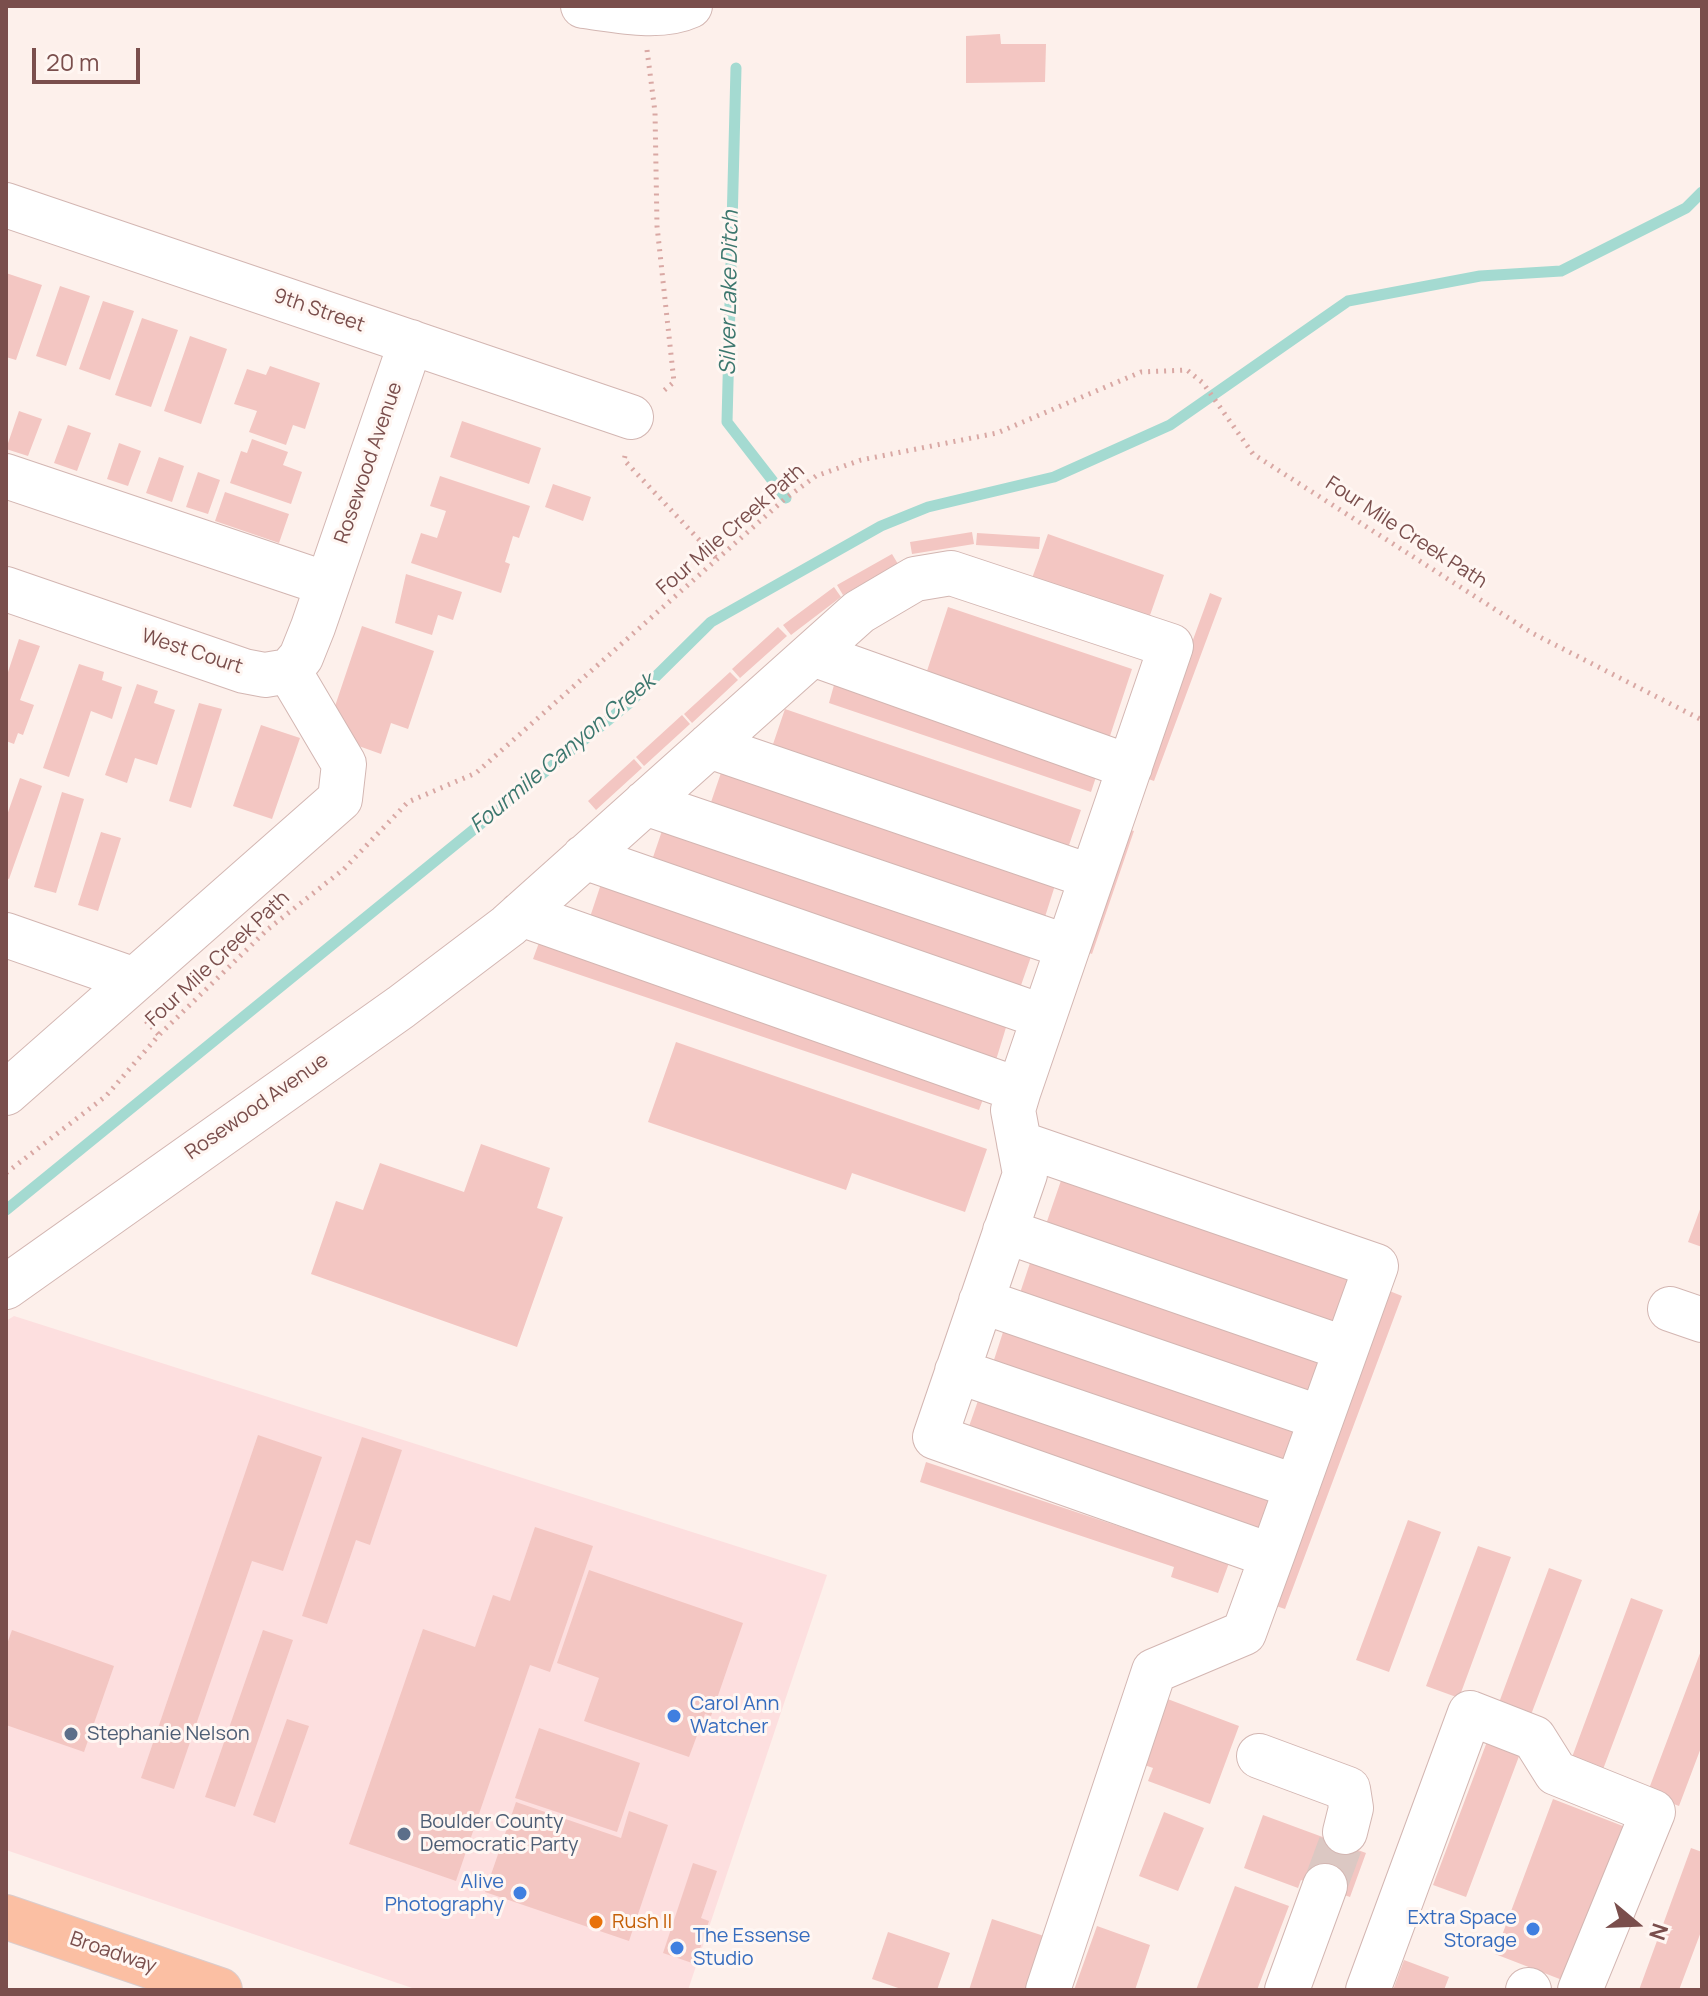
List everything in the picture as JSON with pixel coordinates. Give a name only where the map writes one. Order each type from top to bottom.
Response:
[{"type":"main road","name":"Broadway","points":[[6,1917],[220,1990]]},
{"type":"street","points":[[583,6],[642,12],[682,10],[690,6]]},
{"type":"street","name":"9th Street","points":[[6,205],[631,417]]},
{"type":"street","name":"Rosewood Avenue","points":[[327,584],[411,342]]},
{"type":"street","points":[[6,476],[327,584],[301,657],[289,671],[344,764],[340,799],[6,1093]]},
{"type":"street","name":"Rosewood Avenue","points":[[6,1287],[401,1007],[514,920],[859,612],[915,579],[951,573],[1171,646],[1130,767]]},
{"type":"street","name":"West Court","points":[[6,589],[244,671],[265,675],[289,671]]},
{"type":"street","points":[[813,654],[1130,767],[1013,1110],[1025,1174],[935,1437],[1272,1556]]},
{"type":"street","points":[[709,746],[1092,877]]},
{"type":"street","points":[[645,803],[1068,947]]},
{"type":"street","points":[[584,857],[1044,1017]]},
{"type":"street","points":[[514,920],[1019,1090]]},
{"type":"street","points":[[6,935],[132,979]]},
{"type":"street","points":[[1019,1143],[1376,1266],[1244,1633],[1154,1671],[1048,1990]]},
{"type":"street","points":[[1005,1231],[1346,1349]]},
{"type":"street","points":[[981,1301],[1321,1418]]},
{"type":"street","points":[[957,1371],[1297,1487]]},
{"type":"street","points":[[1368,1990],[1470,1713],[1534,1738],[1556,1773],[1653,1812],[1580,1990]]},
{"type":"street","points":[[1259,1756],[1348,1789],[1351,1808],[1345,1832]]},
{"type":"street","points":[[1287,1990],[1325,1886]]},
{"type":"path","points":[[642,12],[655,112],[657,226],[674,382],[631,417],[624,460],[719,561]]},
{"type":"path","name":"Four Mile Creek Path","points":[[6,1173],[106,1096],[180,1014],[268,929],[344,869],[408,802],[476,773],[719,561],[786,498],[816,476],[861,460],[997,433],[1141,372],[1187,370],[1203,383],[1253,454],[1519,624],[1702,720]]},
{"type":"shaded area","points":[[14,1316],[827,1575],[688,1990],[418,1990],[6,1850],[6,1321]]},
{"type":"building","points":[[1000,34],[1001,44],[1046,44],[1045,82],[966,83],[966,36]]},
{"type":"building","points":[[6,273],[42,285],[16,360],[6,357]]},
{"type":"building","points":[[60,286],[90,296],[66,366],[36,356]]},
{"type":"building","points":[[103,301],[134,311],[110,380],[79,369]]},
{"type":"building","points":[[142,318],[178,330],[151,407],[115,395]]},
{"type":"building","points":[[190,336],[227,349],[201,424],[164,411]]},
{"type":"building","points":[[270,366],[320,383],[305,429],[293,425],[286,445],[249,432],[257,411],[234,404],[247,369],[266,375]]},
{"type":"building","points":[[19,411],[42,419],[28,456],[6,449]]},
{"type":"building","points":[[462,421],[541,448],[529,484],[450,457]]},
{"type":"building","points":[[68,425],[91,433],[77,471],[54,463]]},
{"type":"building","points":[[252,439],[288,452],[283,465],[302,472],[291,504],[230,483],[241,451],[247,453]]},
{"type":"building","points":[[119,443],[141,451],[128,486],[107,479]]},
{"type":"building","points":[[159,457],[184,466],[172,502],[146,493]]},
{"type":"building","points":[[198,472],[220,480],[208,514],[186,507]]},
{"type":"building","points":[[440,476],[530,506],[519,538],[513,536],[505,562],[510,564],[501,593],[411,563],[421,533],[437,538],[446,511],[430,506]]},
{"type":"building","points":[[553,484],[591,497],[583,521],[545,507]]},
{"type":"building","points":[[225,492],[289,514],[279,543],[215,521]]},
{"type":"building","points":[[972,532],[974,544],[912,554],[910,542]]},
{"type":"building","points":[[977,533],[1040,537],[1039,549],[976,545]]},
{"type":"building","points":[[1048,534],[1164,575],[1148,621],[1031,581]]},
{"type":"building","points":[[892,554],[898,564],[843,595],[837,585]]},
{"type":"building","points":[[406,574],[462,592],[453,620],[438,615],[432,635],[395,623]]},
{"type":"building","points":[[834,587],[841,597],[791,635],[783,625]]},
{"type":"building","points":[[1210,593],[1222,598],[1154,781],[1143,777]]},
{"type":"building","points":[[948,607],[1132,669],[1109,739],[925,677]]},
{"type":"building","points":[[362,626],[434,651],[408,729],[391,723],[381,754],[339,739],[345,720],[332,715]]},
{"type":"building","points":[[778,627],[787,636],[740,678],[732,669]]},
{"type":"building","points":[[19,639],[40,646],[20,700],[34,705],[23,735],[18,733],[14,744],[6,741],[6,678]]},
{"type":"building","points":[[79,664],[104,672],[102,680],[122,687],[112,719],[91,711],[69,777],[43,768]]},
{"type":"building","points":[[730,672],[738,680],[692,723],[684,714]]},
{"type":"building","points":[[137,684],[158,691],[154,703],[175,710],[157,765],[135,758],[127,783],[105,775]]},
{"type":"building","points":[[834,685],[1097,774],[1091,792],[829,703]]},
{"type":"building","points":[[199,703],[222,709],[191,808],[169,801]]},
{"type":"building","points":[[785,709],[1081,810],[1067,851],[771,750]]},
{"type":"building","points":[[682,715],[690,724],[644,766],[636,757]]},
{"type":"building","points":[[261,725],[300,738],[272,819],[233,806]]},
{"type":"building","points":[[634,759],[642,768],[596,810],[588,801]]},
{"type":"building","points":[[723,767],[1057,879],[1044,920],[709,808]]},
{"type":"building","points":[[20,778],[42,786],[9,879],[6,878],[6,818]]},
{"type":"building","points":[[62,792],[84,799],[56,893],[34,887]]},
{"type":"building","points":[[664,825],[1033,951],[1019,991],[650,866]]},
{"type":"building","points":[[1123,828],[1134,831],[1092,954],[1081,950]]},
{"type":"building","points":[[101,832],[121,838],[98,911],[78,905]]},
{"type":"building","points":[[601,884],[1008,1021],[996,1060],[588,923]]},
{"type":"building","points":[[540,940],[986,1091],[979,1110],[533,959]]},
{"type":"building","points":[[676,1042],[987,1149],[965,1212],[852,1173],[846,1190],[648,1122]]},
{"type":"building","points":[[481,1144],[550,1168],[537,1208],[563,1217],[517,1347],[311,1274],[336,1201],[363,1210],[380,1163],[464,1192]]},
{"type":"building","points":[[1064,1172],[1360,1274],[1340,1332],[1044,1230]]},
{"type":"building","points":[[1702,1204],[1702,1247],[1688,1242]]},
{"type":"building","points":[[1032,1257],[1327,1358],[1312,1400],[1018,1299]]},
{"type":"building","points":[[1382,1288],[1402,1296],[1285,1609],[1264,1602]]},
{"type":"building","points":[[1005,1326],[1300,1427],[1286,1467],[992,1366]]},
{"type":"building","points":[[980,1395],[1274,1497],[1260,1537],[966,1435]]},
{"type":"building","points":[[258,1435],[322,1457],[283,1571],[252,1561],[174,1789],[141,1778]]},
{"type":"building","points":[[362,1437],[402,1450],[370,1545],[356,1540],[327,1624],[302,1616]]},
{"type":"building","points":[[926,1462],[1229,1563],[1218,1593],[1171,1577],[1174,1567],[920,1482]]},
{"type":"building","points":[[1408,1520],[1441,1532],[1389,1672],[1356,1660]]},
{"type":"building","points":[[535,1527],[593,1546],[550,1672],[530,1665],[456,1881],[349,1844],[423,1629],[475,1647],[493,1595],[510,1601]]},
{"type":"building","points":[[1478,1546],[1511,1557],[1459,1698],[1426,1686]]},
{"type":"building","points":[[1549,1568],[1582,1580],[1529,1720],[1497,1708]]},
{"type":"building","points":[[589,1570],[743,1623],[711,1716],[705,1714],[689,1757],[584,1721],[599,1678],[557,1663]]},
{"type":"building","points":[[1631,1598],[1663,1610],[1599,1780],[1568,1768]]},
{"type":"building","points":[[12,1630],[114,1666],[84,1752],[6,1725],[6,1647]]},
{"type":"building","points":[[263,1630],[293,1640],[235,1807],[205,1797]]},
{"type":"building","points":[[1702,1648],[1702,1745],[1679,1806],[1647,1794]]},
{"type":"building","points":[[1157,1695],[1239,1726],[1210,1804],[1148,1781],[1153,1768],[1133,1761]]},
{"type":"building","points":[[287,1719],[309,1726],[275,1823],[253,1815]]},
{"type":"building","points":[[539,1728],[640,1763],[617,1832],[515,1798]]},
{"type":"building","points":[[1488,1739],[1521,1751],[1466,1897],[1433,1885]]},
{"type":"building","points":[[1553,1799],[1628,1828],[1570,1983],[1495,1954]]},
{"type":"building","points":[[516,1802],[621,1838],[629,1811],[668,1825],[629,1941],[485,1892]]},
{"type":"building","points":[[1164,1812],[1204,1828],[1178,1891],[1139,1876]]},
{"type":"building","points":[[1263,1815],[1366,1853],[1350,1897],[1301,1880],[1298,1888],[1244,1868]]},
{"type":"building","points":[[1691,1848],[1702,1852],[1702,1929],[1679,1990],[1639,1990]]},
{"type":"building","points":[[693,1863],[717,1871],[701,1918],[709,1921],[695,1964],[663,1953]]},
{"type":"building","points":[[1235,1886],[1289,1906],[1257,1990],[1196,1990]]},
{"type":"building","points":[[992,1919],[1044,1936],[1026,1990],[969,1990]]},
{"type":"building","points":[[1097,1926],[1150,1945],[1135,1990],[1074,1990]]},
{"type":"building","points":[[888,1932],[950,1953],[937,1990],[904,1990],[872,1979]]},
{"type":"building","points":[[1404,1960],[1449,1977],[1444,1990],[1393,1990]]},
{"type":"waterway","name":"Silver Lake Ditch","points":[[736,68],[727,422],[786,498]]},
{"type":"waterway","name":"Fourmile Canyon Creek","points":[[6,1210],[628,704],[711,622],[881,526],[928,507],[1054,477],[1170,425],[1348,301],[1480,276],[1561,271],[1686,208],[1702,192]]},
{"type":"tunnel","points":[[1325,1886],[1345,1832]]},
{"type":"place","name":"Carol Ann Watcher","points":[[674,1716]]},
{"type":"place","name":"Stephanie Nelson","points":[[71,1734]]},
{"type":"place","name":"Boulder County Democratic Party","points":[[404,1834]]},
{"type":"place","name":"Alive Photography","points":[[520,1893]]},
{"type":"place","name":"Rush II","points":[[596,1922]]},
{"type":"place","name":"Extra Space Storage","points":[[1533,1929]]},
{"type":"place","name":"The Essense Studio","points":[[677,1948]]}]
